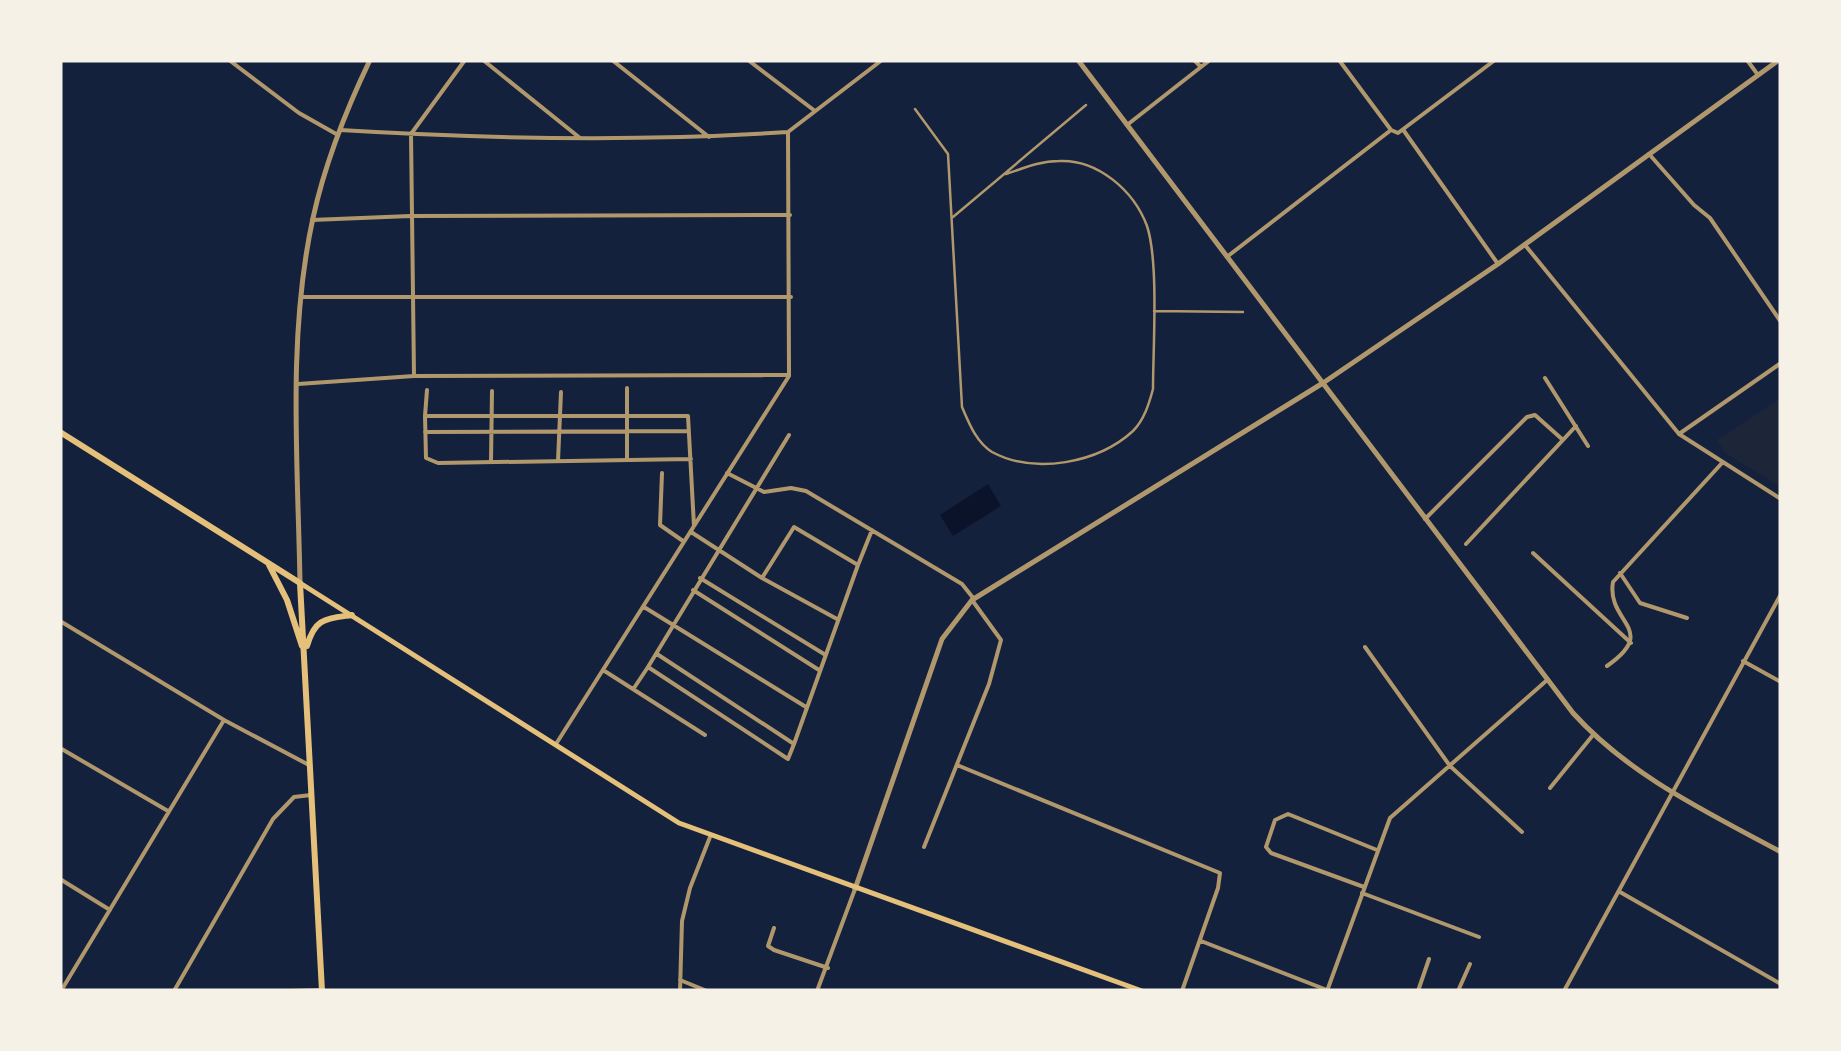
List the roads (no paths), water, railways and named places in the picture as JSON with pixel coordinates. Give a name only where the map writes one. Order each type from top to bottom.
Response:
[{"type":"main road","points":[[60,432],[679,823],[1142,991]]},
{"type":"main road","points":[[268,563],[287,600],[304,652]]},
{"type":"main road","points":[[300,583],[322,990]]},
{"type":"main road","points":[[304,652],[312,628],[326,619],[352,615]]},
{"type":"street","points":[[229,60],[299,113],[339,132],[580,138],[709,138],[788,132],[882,60]]},
{"type":"street","points":[[300,583],[298,384],[302,298],[312,220],[339,132],[370,60]]},
{"type":"street","points":[[414,376],[411,134],[464,60]]},
{"type":"street","points":[[483,60],[580,138]]},
{"type":"street","points":[[612,60],[709,138]]},
{"type":"street","points":[[748,60],[815,111]]},
{"type":"street","points":[[1078,60],[1546,681],[1593,735],[1673,794],[1781,852]]},
{"type":"street","points":[[1194,60],[1201,67]]},
{"type":"street","points":[[1126,125],[1210,60]]},
{"type":"street","points":[[1339,60],[1391,130]]},
{"type":"street","points":[[1227,257],[1391,130],[1404,131],[1495,60]]},
{"type":"street","points":[[1747,60],[1758,75]]},
{"type":"street","points":[[817,991],[942,639],[973,599],[1323,383],[1525,245],[1779,60]]},
{"type":"street","points":[[950,219],[1086,105]]},
{"type":"street","points":[[915,109],[948,154],[962,407],[974,434],[992,452],[1032,463],[1079,460],[1102,452],[1134,430],[1147,410],[1153,389],[1152,251],[1147,226],[1133,199],[1115,180],[1089,166],[1064,160],[1006,174]]},
{"type":"street","points":[[1404,131],[1498,264]]},
{"type":"street","points":[[556,744],[790,375],[788,132]]},
{"type":"street","points":[[1649,154],[1694,206],[1710,218],[1781,322]]},
{"type":"street","points":[[312,220],[790,215]]},
{"type":"street","points":[[1525,245],[1679,434],[1781,499]]},
{"type":"street","points":[[302,298],[791,297]]},
{"type":"street","points":[[1152,311],[1243,312]]},
{"type":"street","points":[[1679,434],[1781,363]]},
{"type":"street","points":[[298,384],[414,376],[790,375]]},
{"type":"street","points":[[1545,378],[1588,446]]},
{"type":"street","points":[[627,388],[628,460]]},
{"type":"street","points":[[427,390],[424,451],[431,462],[691,459]]},
{"type":"street","points":[[491,462],[492,391]]},
{"type":"street","points":[[558,462],[561,392]]},
{"type":"street","points":[[1425,519],[1527,417],[1535,415],[1564,440]]},
{"type":"street","points":[[426,416],[688,416],[692,529]]},
{"type":"street","points":[[1466,544],[1576,426]]},
{"type":"street","points":[[424,432],[690,431]]},
{"type":"street","points":[[633,689],[789,435]]},
{"type":"street","points":[[1607,666],[1626,653],[1631,643],[1629,627],[1611,592],[1613,582],[1722,462]]},
{"type":"street","points":[[726,472],[764,492],[806,490],[962,584],[1001,640],[988,684],[924,847]]},
{"type":"street","points":[[662,474],[660,526],[684,542]]},
{"type":"street","points":[[762,578],[794,527],[858,564]]},
{"type":"street","points":[[692,529],[762,578],[838,620]]},
{"type":"street","points":[[648,667],[788,759],[872,530]]},
{"type":"street","points":[[1533,554],[1631,643]]},
{"type":"street","points":[[1620,573],[1640,603],[1687,618]]},
{"type":"street","points":[[700,578],[825,655]]},
{"type":"street","points":[[693,590],[819,670]]},
{"type":"street","points":[[1564,991],[1781,594]]},
{"type":"street","points":[[644,607],[806,707]]},
{"type":"street","points":[[60,621],[224,720],[309,765]]},
{"type":"street","points":[[1365,647],[1450,766],[1522,832]]},
{"type":"street","points":[[656,654],[794,744]]},
{"type":"street","points":[[1743,661],[1781,682]]},
{"type":"street","points":[[603,670],[705,735]]},
{"type":"street","points":[[1201,941],[1327,990],[1390,818],[1546,681]]},
{"type":"street","points":[[62,986],[224,720]]},
{"type":"street","points":[[1550,788],[1593,735]]},
{"type":"street","points":[[60,748],[169,812]]},
{"type":"street","points":[[956,765],[1220,873],[1182,991]]},
{"type":"street","points":[[174,991],[273,819],[294,797],[310,795]]},
{"type":"street","points":[[1376,850],[1288,814],[1275,820],[1266,848],[1272,854],[1480,938]]},
{"type":"street","points":[[680,991],[682,921],[710,837]]},
{"type":"street","points":[[60,879],[110,910]]},
{"type":"street","points":[[1620,892],[1781,984]]},
{"type":"street","points":[[774,928],[768,946],[828,968]]},
{"type":"street","points":[[1418,991],[1429,959]]},
{"type":"street","points":[[1458,991],[1470,964]]},
{"type":"street","points":[[680,980],[707,991]]},
{"type":"street","points":[[290,991],[322,990]]}]
